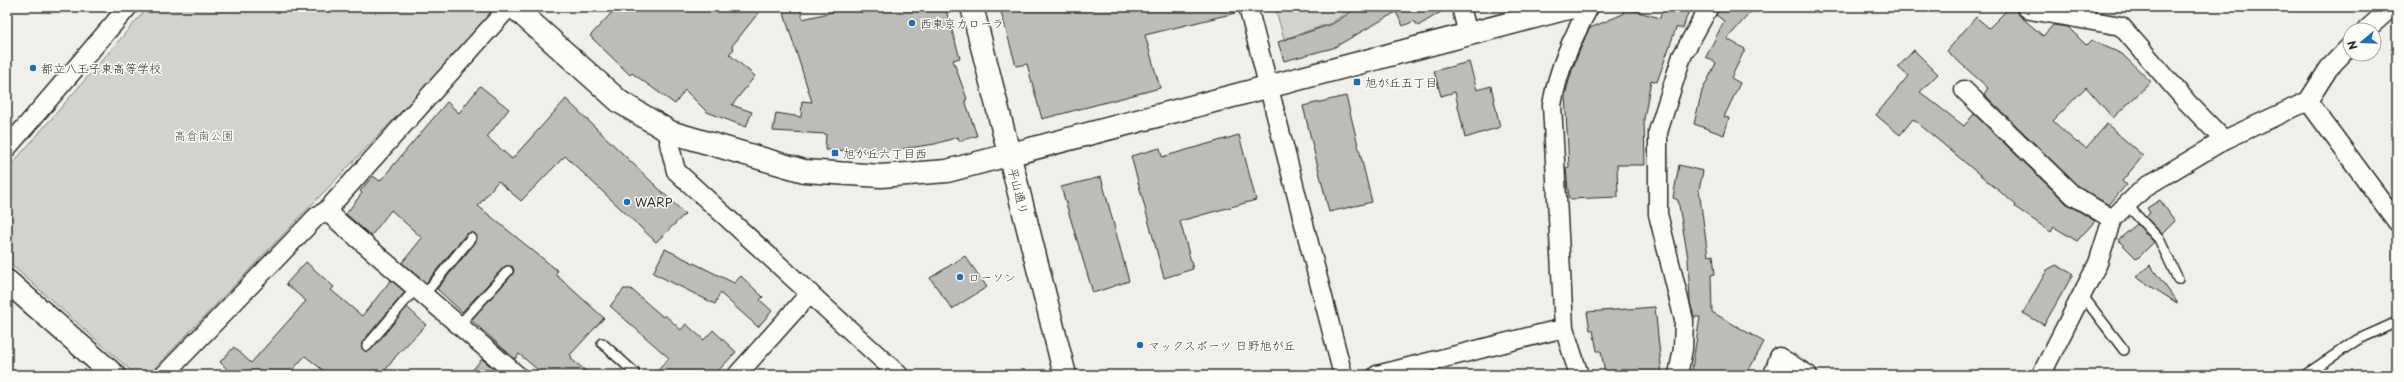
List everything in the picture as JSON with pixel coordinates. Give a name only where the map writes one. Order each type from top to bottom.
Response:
[{"type":"street","points":[[7,148],[128,7]]},
{"type":"street","points":[[164,375],[317,216],[326,211],[509,7]]},
{"type":"street","points":[[514,7],[620,102],[670,132],[804,172],[881,176],[948,171],[1572,7]]},
{"type":"street","name":"平山通り","points":[[972,7],[1065,375]]},
{"type":"street","points":[[1248,7],[1343,375]]},
{"type":"street","points":[[1461,7],[1468,34]]},
{"type":"street","points":[[1579,375],[1564,328],[1552,105],[1556,83],[1568,47],[1589,7]]},
{"type":"street","points":[[1678,375],[1683,349],[1684,320],[1658,214],[1658,132],[1667,97],[1682,56],[1708,7]]},
{"type":"street","points":[[2026,7],[2030,10],[2121,26],[2186,102],[2224,140]]},
{"type":"street","points":[[2375,22],[2392,7]]},
{"type":"street","points":[[2041,375],[2098,263],[2112,219],[2145,187],[2224,140],[2308,102],[2330,68],[2342,55]]},
{"type":"street","points":[[1964,90],[2074,196],[2112,219]]},
{"type":"street","points":[[2308,102],[2397,222]]},
{"type":"street","points":[[670,132],[669,143],[676,171],[899,375]]},
{"type":"street","points":[[326,211],[459,324],[511,373]]},
{"type":"street","points":[[7,281],[114,375]]},
{"type":"street","points":[[737,375],[810,293]]},
{"type":"street","points":[[1377,375],[1564,328]]},
{"type":"street","points":[[1773,375],[1779,357],[1808,375]]},
{"type":"lane","points":[[2127,205],[2158,239],[2178,279]]},
{"type":"lane","points":[[368,346],[471,238]]},
{"type":"lane","points":[[459,324],[508,271]]},
{"type":"lane","points":[[2082,295],[2124,350]]},
{"type":"lane","points":[[2305,375],[2357,340],[2397,322]]},
{"type":"lane","points":[[602,343],[634,372],[630,375]]},
{"type":"green space","name":"高倉南公園","points":[[148,7],[488,7],[496,13],[148,375],[136,375],[7,261],[7,170]]},
{"type":"green space","points":[[1275,7],[1355,7],[1331,23],[1284,39]]},
{"type":"building","points":[[617,7],[763,7],[732,46],[734,49],[729,54],[755,76],[732,105],[752,112],[746,127],[707,112],[685,90],[675,104],[632,73],[630,75],[590,36]]},
{"type":"building","points":[[782,7],[799,7],[803,19],[853,7],[945,7],[960,58],[953,60],[967,99],[965,100],[977,136],[959,141],[958,137],[935,144],[868,154],[867,151],[825,150],[826,134],[773,131],[776,113],[801,117],[802,101],[812,102]]},
{"type":"building","points":[[1019,7],[1234,7],[1235,13],[1145,35],[1160,88],[1042,119],[1027,64],[1016,66],[1001,12]]},
{"type":"building","points":[[1359,7],[1449,7],[1418,26],[1414,21],[1403,26],[1396,12],[1333,48],[1284,61],[1278,42],[1332,24]]},
{"type":"building","points":[[1663,7],[1690,7],[1683,28],[1676,28],[1657,82],[1651,80],[1644,119],[1645,165],[1617,165],[1618,197],[1569,199],[1566,168],[1569,167],[1565,95],[1572,70],[1586,35],[1590,28],[1623,14],[1624,8],[1660,18]]},
{"type":"building","points":[[1719,7],[1755,7],[1727,39],[1745,49],[1731,78],[1740,83],[1724,117],[1729,118],[1724,135],[1694,124],[1702,91],[1716,63],[1706,57],[1724,21],[1716,15]]},
{"type":"building","points":[[2010,7],[2014,7],[2019,15],[2043,36],[2053,25],[2068,27],[2086,45],[2091,40],[2122,54],[2151,82],[2113,118],[2086,87],[2053,121],[2077,143],[2078,142],[2086,148],[2107,124],[2143,156],[2122,181],[2126,185],[2109,205],[2080,188],[1984,94],[1988,88],[1947,51],[1976,17],[1989,28]]},
{"type":"building","points":[[1914,50],[1938,74],[1920,92],[1964,126],[1974,114],[2067,204],[2095,221],[2077,241],[2054,227],[2051,232],[2015,207],[2016,205],[1913,119],[1900,135],[1876,115],[1908,76],[1898,67]]},
{"type":"building","points":[[1469,62],[1477,90],[1491,86],[1500,127],[1465,138],[1455,92],[1441,96],[1434,71]]},
{"type":"building","points":[[480,86],[509,109],[487,137],[512,159],[566,99],[685,214],[656,242],[565,156],[521,201],[498,181],[478,206],[558,271],[555,274],[604,318],[570,355],[572,357],[571,359],[591,375],[544,375],[519,354],[515,359],[471,320],[512,275],[514,270],[512,266],[504,267],[462,312],[437,289],[476,242],[477,236],[474,233],[466,234],[426,283],[402,263],[422,238],[391,210],[371,236],[346,214],[362,193],[360,191],[373,176],[380,181],[447,102],[459,113]]},
{"type":"building","points":[[1346,96],[1372,202],[1329,212],[1303,106]]},
{"type":"building","points":[[1239,135],[1256,200],[1180,221],[1193,269],[1164,278],[1131,156],[1160,148],[1162,157]]},
{"type":"building","points":[[1679,165],[1703,171],[1699,190],[1708,256],[1713,255],[1715,274],[1711,275],[1712,312],[1764,342],[1746,375],[1691,375],[1700,317],[1694,317],[1690,302],[1688,258],[1678,200],[1673,198]]},
{"type":"building","points":[[1101,177],[1129,281],[1093,293],[1061,187]]},
{"type":"building","points":[[2160,200],[2175,221],[2162,234],[2146,217],[2150,213],[2147,208]]},
{"type":"building","points":[[2137,224],[2154,242],[2137,259],[2118,240]]},
{"type":"building","points":[[665,249],[734,283],[741,276],[763,297],[760,300],[772,311],[758,327],[720,293],[715,304],[653,273]]},
{"type":"building","points":[[965,256],[987,287],[952,309],[930,278]]},
{"type":"building","points":[[306,262],[334,287],[331,290],[362,316],[391,280],[405,292],[362,342],[362,348],[366,352],[371,350],[407,307],[426,325],[396,356],[382,375],[329,375],[305,356],[288,375],[233,375],[220,362],[234,347],[251,363],[306,301],[286,284]]},
{"type":"building","points":[[2056,265],[2073,274],[2044,325],[2023,313],[2047,270]]},
{"type":"building","points":[[2150,265],[2177,302],[2177,303],[2136,277]]},
{"type":"building","points":[[624,289],[631,289],[663,317],[665,315],[681,330],[686,324],[704,340],[713,330],[736,352],[714,375],[654,375],[669,358],[610,306]]},
{"type":"building","points":[[1655,307],[1662,375],[1605,374],[1601,351],[1597,351],[1593,330],[1590,330],[1587,312]]},
{"type":"building","points":[[482,359],[501,375],[468,375]]},
{"type":"place","name":"西東京カローラ","points":[[912,23]]},
{"type":"place","name":"都立八王子東高等学校","points":[[33,68]]},
{"type":"place","name":"旭が丘五丁目","points":[[1357,82]]},
{"type":"place","name":"旭が丘六丁目西","points":[[835,153]]},
{"type":"place","name":"WARP","points":[[627,202]]},
{"type":"place","name":"ローソン","points":[[960,277]]},
{"type":"place","name":"マックスポーツ 日野旭が丘","points":[[1140,345]]}]
